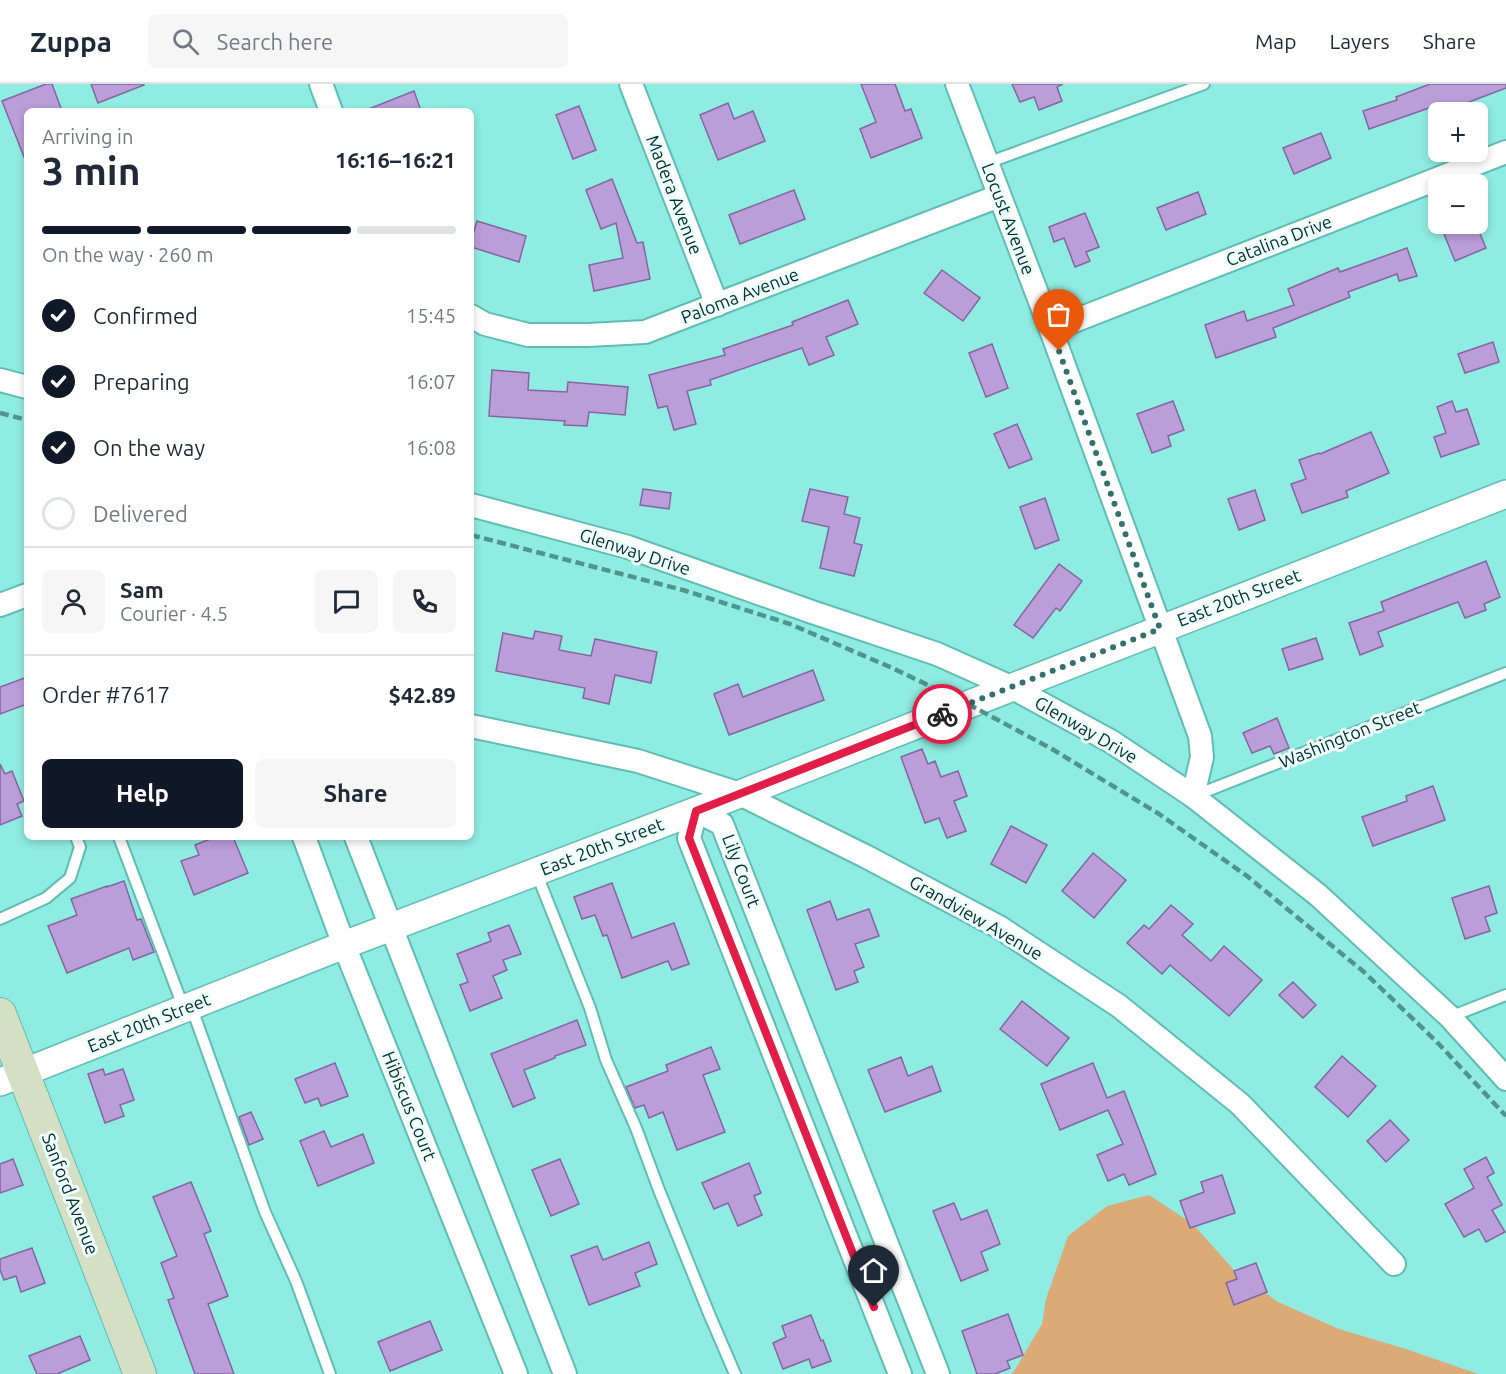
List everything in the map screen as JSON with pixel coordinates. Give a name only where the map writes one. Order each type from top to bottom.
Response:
[{"type":"main road","name":"Sanford Avenue","points":[[0,1014],[11,1078],[140,1374]]},
{"type":"street","points":[[321,84],[330,108]]},
{"type":"street","name":"Madera Avenue","points":[[631,84],[717,306]]},
{"type":"street","name":"Locust Avenue","points":[[957,84],[1051,330],[1200,736],[1202,757],[1193,796]]},
{"type":"street","name":"Catalina Drive","points":[[1051,330],[1506,152]]},
{"type":"street","name":"Paloma Avenue","points":[[474,318],[485,324],[528,335],[645,332],[999,196]]},
{"type":"street","points":[[0,380],[24,386]]},
{"type":"street","name":"East 20th Street","points":[[11,1078],[390,927],[740,794],[1506,494]]},
{"type":"street","name":"Glenway Drive","points":[[474,506],[628,547],[937,654],[1011,687],[1112,742],[1193,796],[1318,895],[1450,1017],[1506,1079]]},
{"type":"street","points":[[0,605],[24,597]]},
{"type":"street","name":"Grandview Avenue","points":[[474,727],[638,761],[740,794],[865,856],[999,927],[1119,1006],[1240,1104],[1394,1264]]},
{"type":"street","name":"Lily Court","points":[[900,1374],[689,838],[696,811],[722,824],[938,1374]]},
{"type":"street","name":"Hibiscus Court","points":[[305,840],[344,945],[516,1374]]},
{"type":"street","points":[[357,840],[565,1374]]},
{"type":"lane","points":[[987,163],[1204,84]]},
{"type":"lane","name":"Washington Street","points":[[1193,796],[1506,673]]},
{"type":"lane","points":[[0,919],[46,898],[70,878],[80,847],[77,840]]},
{"type":"lane","points":[[120,840],[188,1007],[261,1201],[296,1281],[330,1374]]},
{"type":"lane","points":[[536,872],[590,1008],[606,1060],[636,1128],[659,1191],[735,1374]]},
{"type":"lane","points":[[1450,1017],[1506,995]]},
{"type":"shaded area","points":[[1149,1195],[1193,1224],[1233,1269],[1278,1302],[1339,1329],[1478,1374],[1011,1374],[1042,1324],[1046,1299],[1068,1236],[1107,1206]]},
{"type":"building","points":[[46,84],[52,84],[61,108],[24,108],[24,157],[2,101]]},
{"type":"building","points":[[91,84],[144,84],[144,85],[98,103]]},
{"type":"building","points":[[861,84],[895,84],[905,111],[911,109],[922,138],[871,158],[860,129],[876,122]]},
{"type":"building","points":[[1012,84],[1063,84],[1057,87],[1062,101],[1039,110],[1034,97],[1020,102]]},
{"type":"building","points":[[1430,84],[1506,84],[1506,88],[1469,102],[1428,102],[1428,108],[1369,129],[1363,111],[1397,100],[1396,97]]},
{"type":"building","points":[[414,91],[420,108],[371,108]]},
{"type":"building","points":[[728,103],[734,119],[753,111],[765,141],[718,160],[700,115]]},
{"type":"building","points":[[579,106],[596,150],[573,159],[556,115]]},
{"type":"building","points":[[1321,133],[1331,158],[1294,174],[1283,148]]},
{"type":"building","points":[[612,179],[637,243],[643,242],[650,279],[594,291],[589,265],[623,258],[616,223],[601,229],[586,190]]},
{"type":"building","points":[[794,190],[805,219],[740,244],[729,215]]},
{"type":"building","points":[[1198,192],[1206,214],[1166,230],[1157,208]]},
{"type":"building","points":[[1085,213],[1099,247],[1086,252],[1090,261],[1075,267],[1064,238],[1054,242],[1049,227]]},
{"type":"building","points":[[477,221],[526,236],[519,262],[474,248],[474,231]]},
{"type":"building","points":[[1444,234],[1480,234],[1486,248],[1455,261]]},
{"type":"building","points":[[1407,248],[1417,276],[1399,281],[1397,274],[1348,292],[1350,297],[1273,328],[1276,337],[1216,358],[1205,325],[1244,311],[1247,321],[1294,305],[1288,289],[1338,268],[1340,272]]},
{"type":"building","points":[[942,270],[980,298],[963,321],[924,293]]},
{"type":"building","points":[[848,300],[858,324],[826,337],[834,355],[809,365],[802,348],[710,380],[711,385],[687,391],[696,424],[674,430],[667,406],[658,408],[649,375],[725,355],[723,349],[793,325],[792,322]]},
{"type":"building","points":[[1493,342],[1499,362],[1465,373],[1458,354]]},
{"type":"building","points":[[992,344],[1008,388],[986,397],[969,353]]},
{"type":"building","points":[[492,370],[529,373],[528,390],[567,392],[568,382],[628,387],[625,415],[589,412],[587,426],[564,425],[565,421],[489,416]]},
{"type":"building","points":[[1173,401],[1184,430],[1168,436],[1171,446],[1152,453],[1137,414]]},
{"type":"building","points":[[1452,401],[1456,412],[1467,409],[1479,444],[1441,457],[1434,437],[1446,433],[1437,407]]},
{"type":"building","points":[[1017,424],[1032,459],[1009,468],[994,434]]},
{"type":"building","points":[[1371,432],[1389,473],[1346,491],[1348,497],[1302,513],[1291,484],[1306,479],[1299,460],[1320,454]]},
{"type":"building","points":[[643,489],[671,493],[669,509],[640,505]]},
{"type":"building","points":[[810,489],[848,497],[844,514],[860,518],[854,543],[862,545],[854,576],[820,568],[829,527],[802,521]]},
{"type":"building","points":[[1255,490],[1265,520],[1239,530],[1228,499]]},
{"type":"building","points":[[1045,498],[1059,540],[1035,549],[1020,507]]},
{"type":"building","points":[[1486,561],[1500,597],[1484,604],[1486,610],[1465,618],[1458,602],[1378,632],[1383,646],[1360,655],[1349,623],[1384,611],[1381,602]]},
{"type":"building","points":[[1059,564],[1082,581],[1060,611],[1056,608],[1033,638],[1014,625]]},
{"type":"building","points":[[535,631],[562,636],[559,650],[591,656],[595,639],[657,652],[651,683],[615,675],[609,704],[583,698],[585,688],[496,671],[503,633],[533,639]]},
{"type":"building","points":[[1316,638],[1323,659],[1289,670],[1282,649]]},
{"type":"building","points":[[813,670],[824,700],[729,735],[714,694],[738,684],[743,697]]},
{"type":"building","points":[[24,678],[24,705],[0,714],[0,687]]},
{"type":"building","points":[[1277,718],[1289,748],[1274,754],[1270,746],[1252,753],[1243,733]]},
{"type":"building","points":[[922,749],[928,764],[935,761],[941,777],[958,771],[967,796],[954,801],[966,831],[947,838],[939,818],[925,823],[901,757]]},
{"type":"building","points":[[0,764],[5,774],[12,771],[24,801],[17,804],[22,816],[0,825]]},
{"type":"building","points":[[1433,786],[1445,820],[1373,846],[1362,817],[1407,801],[1406,796]]},
{"type":"building","points":[[1011,826],[1047,845],[1026,883],[991,864]]},
{"type":"building","points":[[208,840],[234,840],[248,873],[194,895],[181,861],[199,855],[195,845]]},
{"type":"building","points":[[1093,853],[1126,880],[1094,918],[1062,891]]},
{"type":"building","points":[[124,881],[137,920],[141,919],[154,952],[133,960],[129,948],[67,973],[48,926],[77,915],[71,899]]},
{"type":"building","points":[[612,883],[632,938],[674,923],[689,964],[672,970],[668,961],[622,978],[607,935],[603,936],[595,915],[582,919],[574,897]]},
{"type":"building","points":[[1489,886],[1497,913],[1485,917],[1490,931],[1465,939],[1452,898]]},
{"type":"building","points":[[830,901],[837,920],[869,909],[879,936],[855,944],[864,967],[854,971],[858,982],[836,990],[807,910]]},
{"type":"building","points":[[1171,905],[1193,924],[1182,935],[1211,961],[1224,946],[1262,980],[1229,1016],[1170,965],[1162,974],[1127,943],[1144,925],[1149,929]]},
{"type":"building","points":[[509,925],[521,954],[503,960],[507,970],[493,976],[502,998],[470,1011],[460,985],[468,982],[457,954],[491,941],[488,933]]},
{"type":"building","points":[[1293,982],[1316,1005],[1303,1018],[1279,995]]},
{"type":"building","points":[[1022,1001],[1069,1038],[1047,1066],[1000,1029]]},
{"type":"building","points":[[577,1020],[586,1045],[524,1070],[535,1098],[513,1107],[491,1054]]},
{"type":"building","points":[[711,1047],[720,1069],[703,1075],[725,1132],[677,1150],[663,1112],[649,1118],[644,1105],[635,1108],[626,1087],[668,1071],[666,1065]]},
{"type":"building","points":[[1342,1056],[1376,1086],[1348,1117],[1315,1087]]},
{"type":"building","points":[[901,1057],[908,1076],[932,1066],[941,1091],[885,1112],[868,1070]]},
{"type":"building","points":[[335,1063],[348,1096],[321,1106],[318,1098],[305,1103],[295,1079]]},
{"type":"building","points":[[1093,1063],[1107,1098],[1124,1091],[1156,1174],[1129,1185],[1124,1174],[1108,1181],[1097,1155],[1123,1144],[1108,1110],[1060,1130],[1041,1084]]},
{"type":"building","points":[[103,1069],[105,1075],[123,1069],[134,1100],[120,1105],[124,1116],[105,1123],[88,1074]]},
{"type":"building","points":[[251,1112],[263,1139],[249,1145],[239,1117]]},
{"type":"building","points":[[1390,1120],[1409,1140],[1386,1162],[1367,1141]]},
{"type":"building","points":[[324,1131],[331,1147],[363,1134],[374,1163],[318,1186],[300,1141]]},
{"type":"building","points":[[1486,1157],[1494,1173],[1487,1177],[1502,1205],[1492,1210],[1505,1232],[1486,1242],[1479,1229],[1464,1237],[1445,1204],[1474,1188],[1464,1169]]},
{"type":"building","points":[[13,1159],[23,1185],[0,1193],[0,1164]]},
{"type":"building","points":[[560,1159],[579,1204],[551,1216],[532,1170]]},
{"type":"building","points":[[749,1163],[761,1193],[754,1196],[762,1215],[738,1226],[728,1203],[714,1209],[702,1183]]},
{"type":"building","points":[[1222,1175],[1235,1213],[1190,1228],[1180,1201],[1204,1192],[1201,1182]]},
{"type":"building","points":[[191,1182],[211,1231],[204,1234],[228,1296],[208,1304],[234,1374],[195,1374],[168,1300],[174,1298],[161,1263],[177,1256],[153,1197]]},
{"type":"building","points":[[954,1203],[961,1220],[987,1210],[1000,1244],[981,1252],[988,1270],[961,1281],[933,1211]]},
{"type":"building","points":[[649,1242],[657,1264],[635,1273],[640,1286],[589,1305],[571,1256],[597,1246],[603,1260]]},
{"type":"building","points":[[32,1248],[45,1283],[21,1292],[16,1276],[4,1280],[0,1270],[0,1259]]},
{"type":"building","points":[[1256,1263],[1267,1292],[1234,1305],[1226,1283],[1237,1279],[1234,1271]]},
{"type":"building","points":[[1008,1314],[1023,1355],[1007,1361],[1010,1368],[995,1374],[977,1374],[962,1331]]},
{"type":"building","points":[[811,1315],[831,1361],[812,1368],[809,1359],[783,1369],[773,1343],[786,1337],[782,1326]]},
{"type":"building","points":[[430,1321],[442,1350],[390,1371],[378,1342]]},
{"type":"building","points":[[80,1336],[90,1360],[57,1374],[37,1374],[29,1356]]},
{"type":"railway","points":[[0,413],[24,419]]},
{"type":"railway","points":[[474,536],[683,590],[790,624],[968,704],[1052,749],[1159,814],[1247,876],[1364,972],[1436,1041],[1506,1116]]},
{"type":"way so far","points":[[942,714],[1160,629],[1059,351]]},
{"type":"route","points":[[874,1307],[689,838],[696,811],[942,714]]}]
